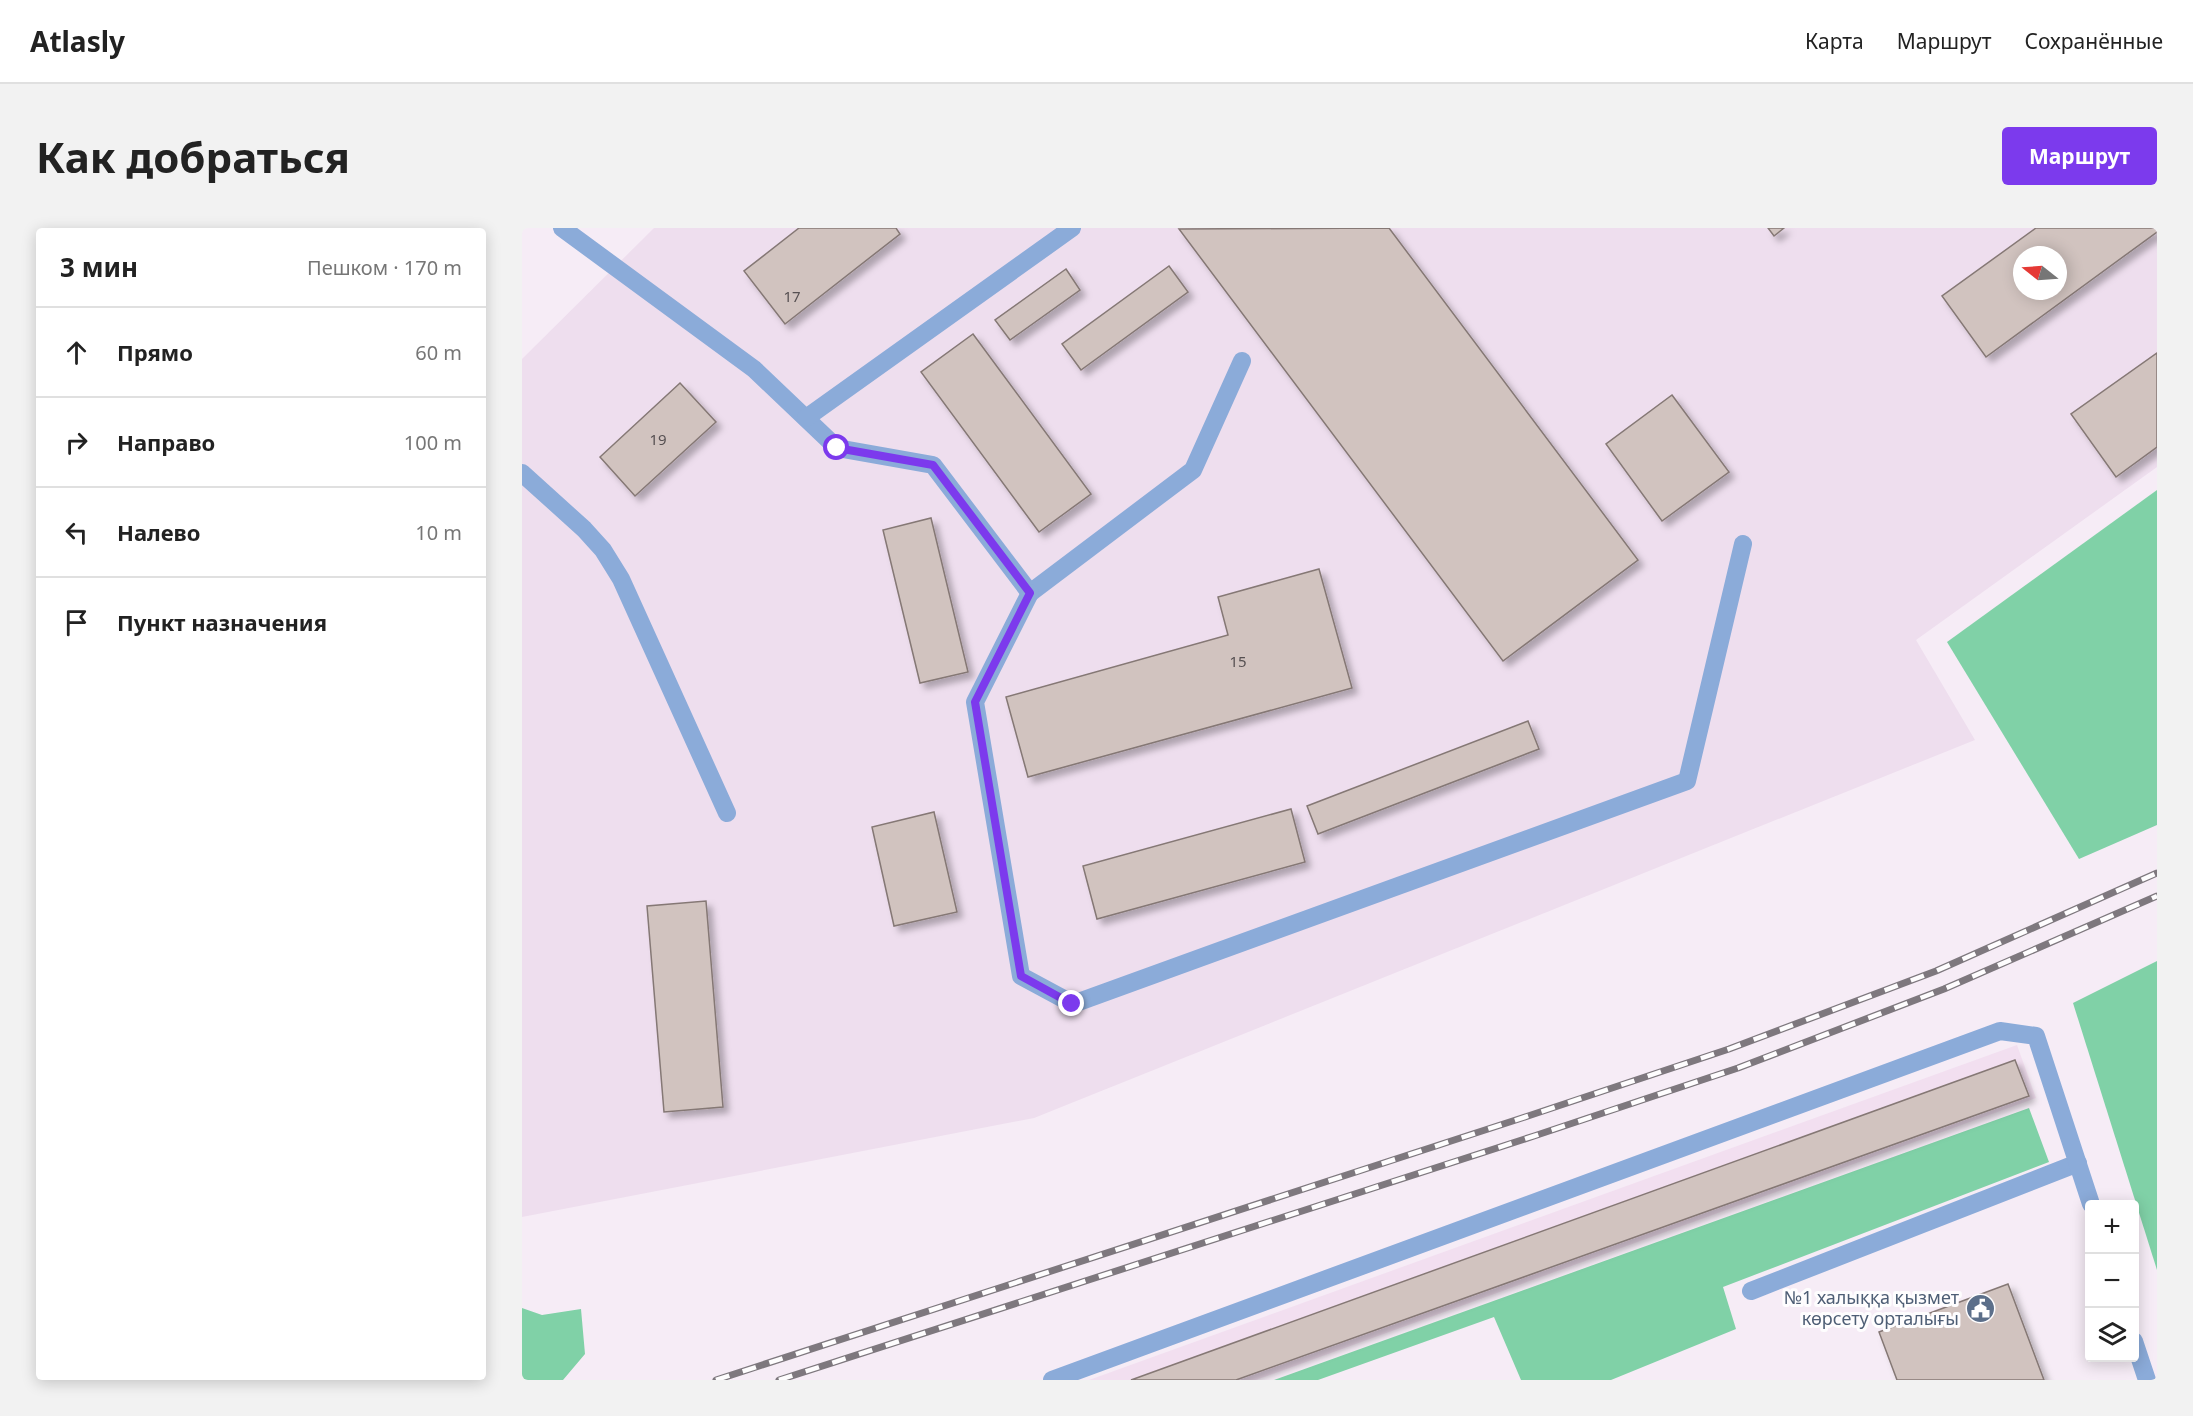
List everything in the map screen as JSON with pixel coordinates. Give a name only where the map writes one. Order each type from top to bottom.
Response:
[{"type":"lane","points":[[562,228],[754,369],[837,448],[933,465],[1030,593]]},
{"type":"lane","points":[[806,418],[1072,228]]},
{"type":"lane","points":[[1242,361],[1193,470],[1030,593],[975,702],[1021,976],[1072,1004],[1687,781],[1743,544]]},
{"type":"lane","points":[[522,472],[584,529],[603,550],[621,579],[727,813]]},
{"type":"lane","points":[[1052,1380],[2000,1031],[2037,1036],[2090,1200]]},
{"type":"lane","points":[[1751,1291],[2078,1163]]},
{"type":"lane","points":[[2139,1356],[2147,1380]]},
{"type":"shaded area","points":[[654,228],[2157,228],[2157,467],[1916,640],[1975,740],[1034,1118],[522,1217],[522,359]]},
{"type":"shaded area","points":[[2017,1045],[2036,1098],[1256,1380],[1089,1380]]},
{"type":"green space","points":[[2157,490],[2157,825],[2079,859],[1947,642]]},
{"type":"green space","points":[[2157,961],[2157,1270],[2139,1213],[2139,1200],[2135,1200],[2073,1003]]},
{"type":"green space","points":[[2029,1108],[2049,1162],[1723,1287],[1736,1329],[1611,1380],[1521,1380],[1494,1317],[1318,1380],[1274,1380]]},
{"type":"green space","points":[[522,1308],[542,1315],[581,1309],[585,1354],[563,1380],[522,1380]]},
{"type":"building","points":[[799,228],[896,228],[900,234],[785,324],[744,271]]},
{"type":"building","points":[[1389,228],[1638,560],[1503,661],[1179,229]]},
{"type":"building","points":[[1768,228],[1784,228],[1774,236]]},
{"type":"building","points":[[2036,228],[2157,228],[2157,232],[2067,298],[2067,246],[2013,246],[2013,300],[2064,300],[1986,357],[1942,296]]},
{"type":"building","points":[[1169,266],[1188,292],[1081,370],[1062,344]]},
{"type":"building","points":[[1066,269],[1080,290],[1010,340],[995,320]]},
{"type":"building","points":[[973,334],[1091,494],[1039,532],[921,372]]},
{"type":"building","points":[[2157,353],[2157,447],[2116,477],[2071,414]]},
{"type":"building","points":[[680,383],[716,422],[635,496],[600,457]]},
{"type":"building","points":[[1672,395],[1729,472],[1662,521],[1606,444]]},
{"type":"building","points":[[931,518],[968,672],[920,683],[883,530]]},
{"type":"building","points":[[1319,569],[1352,688],[1028,777],[1006,697],[1228,635],[1218,597]]},
{"type":"building","points":[[1528,721],[1539,749],[1318,834],[1307,806]]},
{"type":"building","points":[[1291,809],[1305,862],[1097,919],[1083,866]]},
{"type":"building","points":[[934,812],[957,912],[894,926],[872,827]]},
{"type":"building","points":[[706,901],[723,1107],[664,1112],[647,906]]},
{"type":"building","points":[[2015,1060],[2029,1096],[1236,1380],[1131,1380]]},
{"type":"building","name":"№1 халыққа қызмет көрсету орталығы","points":[[2008,1284],[2044,1380],[1897,1380],[1879,1332]]},
{"type":"railway","points":[[716,1380],[1729,1049],[1936,971],[2157,873]]},
{"type":"railway","points":[[779,1380],[1738,1068],[1944,989],[2157,896]]},
{"type":"place","name":"№1 халыққа қызмет көрсету орталығы","points":[[1980,1308]]},
{"type":"route","points":[[837,448],[933,465],[1030,593],[975,702],[1021,976],[1072,1004]]}]
